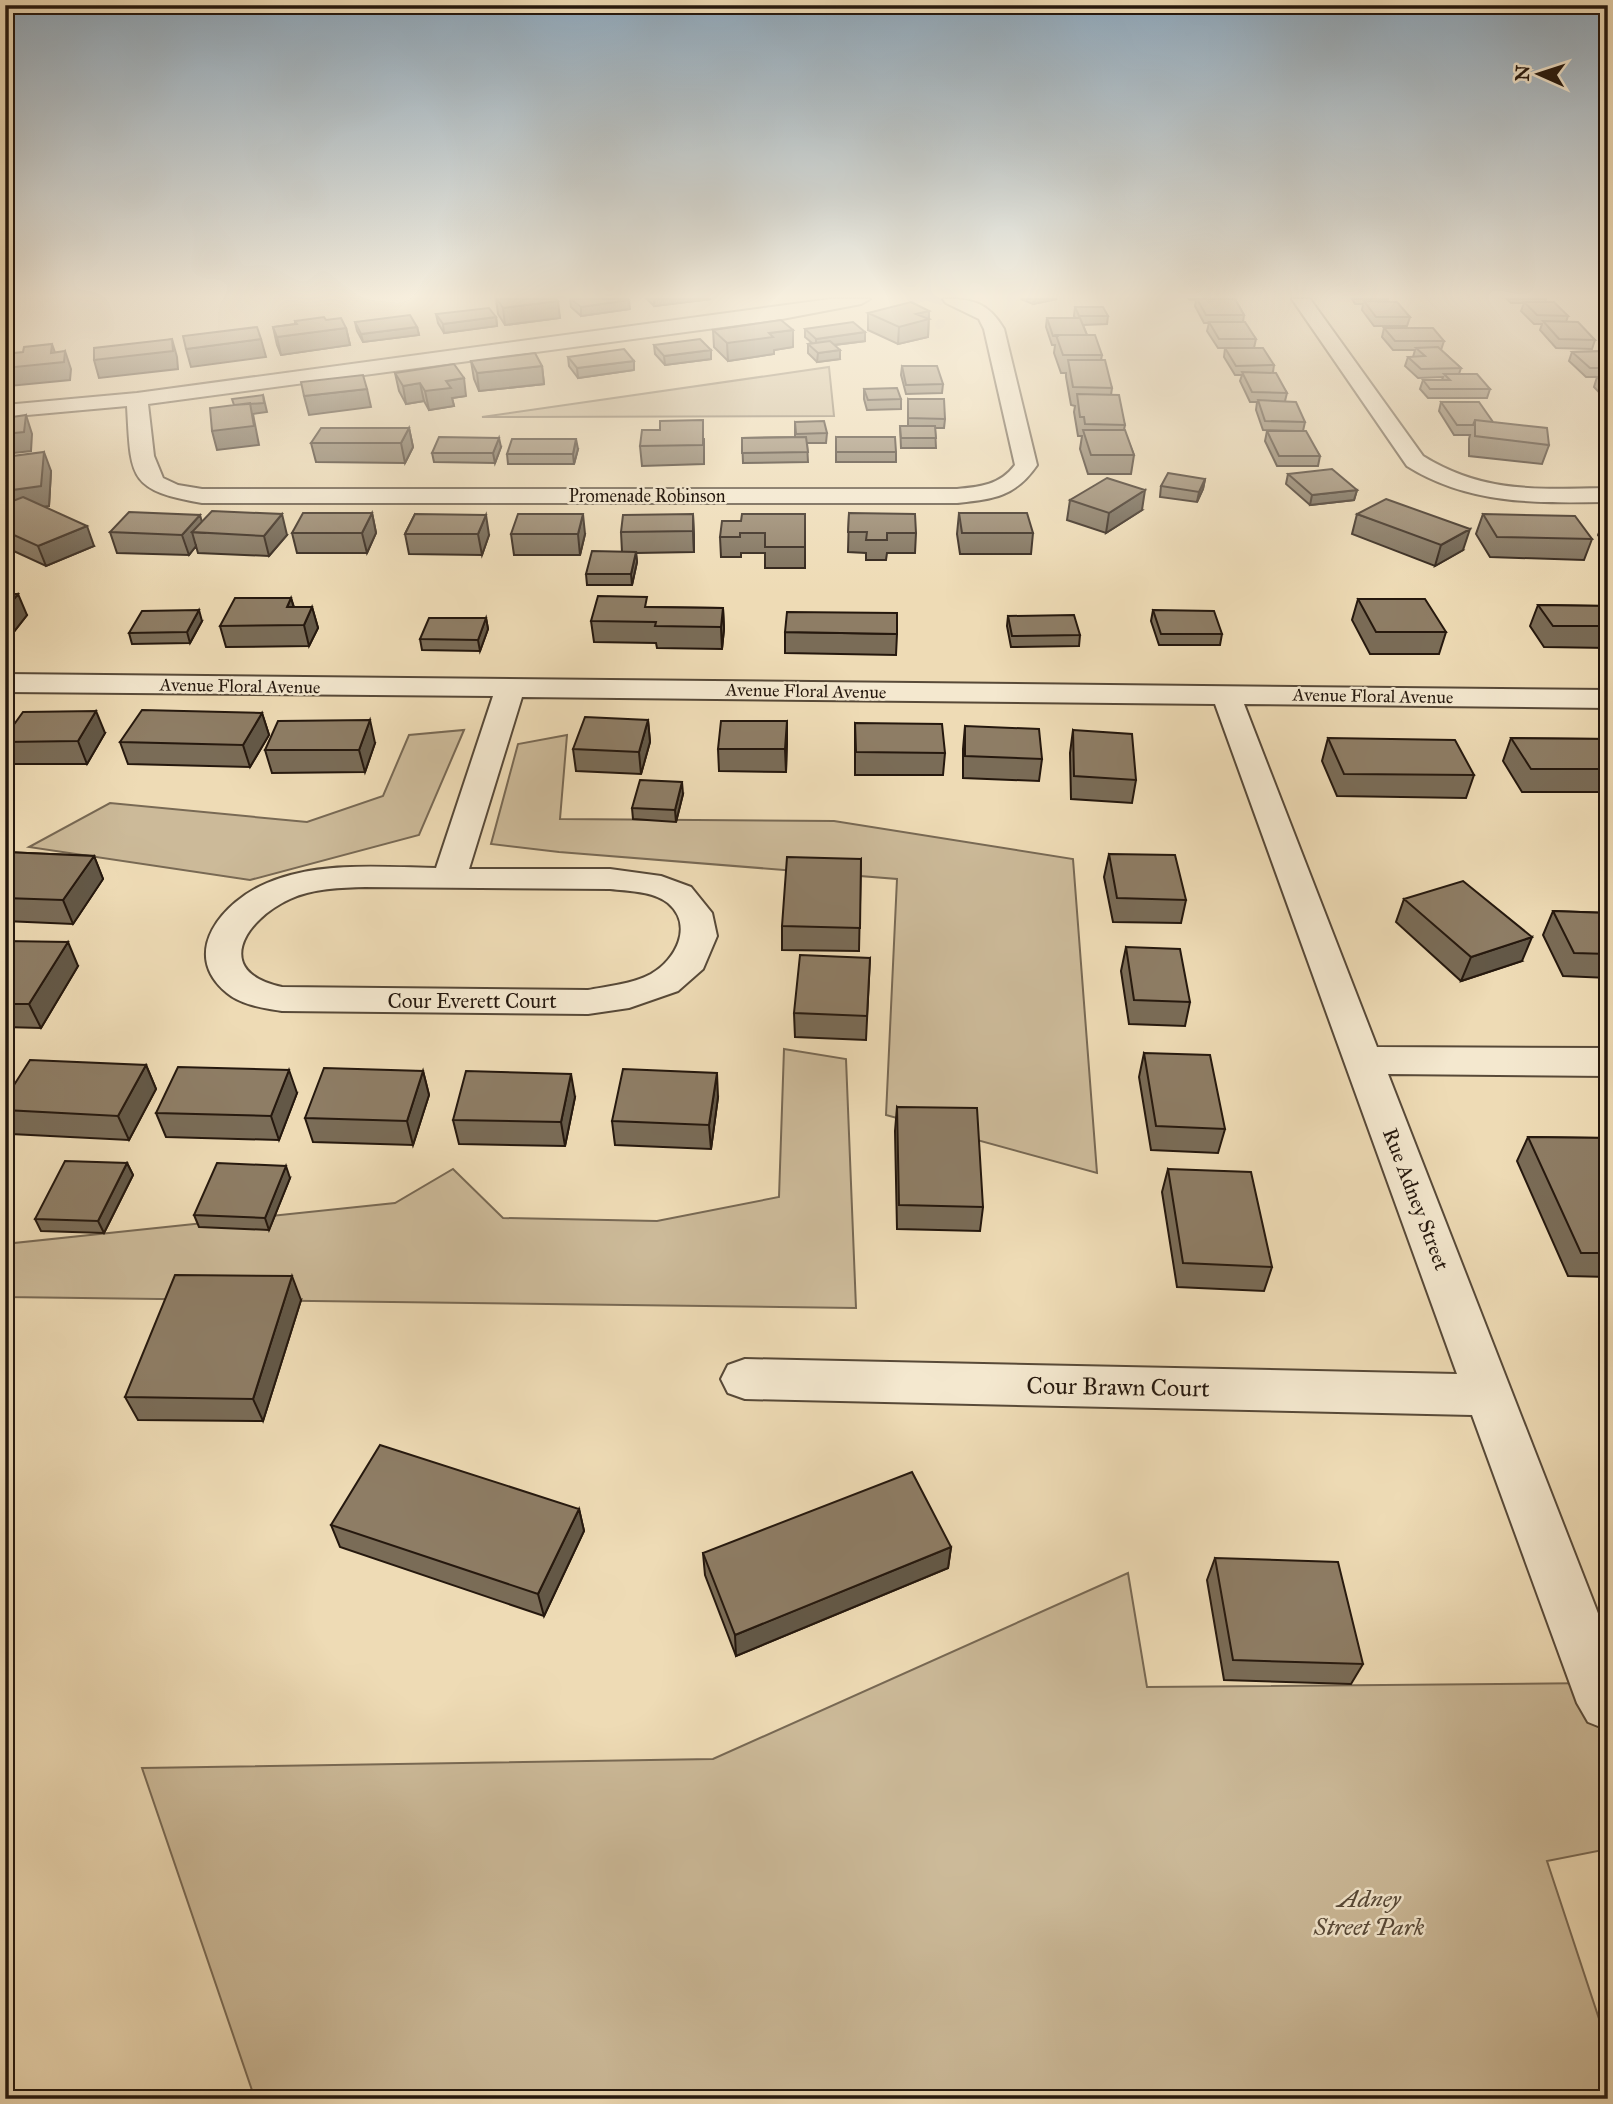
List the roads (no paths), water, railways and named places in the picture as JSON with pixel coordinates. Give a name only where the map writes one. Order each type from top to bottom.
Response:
[{"type":"street","points":[[5,411],[151,397]]},
{"type":"street","name":"Promenade Robinson","points":[[137,399],[145,473],[155,483],[172,491],[202,496],[957,496],[988,493],[1016,482],[1026,465],[1010,397]]},
{"type":"street","points":[[1370,397],[1415,461],[1432,474],[1450,482],[1480,490],[1515,494],[1608,495]]},
{"type":"street","name":"Avenue Floral Avenue","points":[[5,683],[1608,699]]},
{"type":"street","points":[[449,878],[510,688]]},
{"type":"street","name":"Rue Adney Street","points":[[1226,695],[1597,1683],[1608,1702]]},
{"type":"street","name":"Cour Everett Court","points":[[449,878],[610,879],[649,883],[679,894],[695,913],[699,936],[690,961],[665,982],[629,996],[588,1002],[282,999],[251,992],[230,977],[222,956],[226,934],[244,911],[270,894],[300,883],[332,879],[449,878]]},
{"type":"street","points":[[1363,1060],[1608,1062]]},
{"type":"street","name":"Cour Brawn Court","points":[[745,1378],[1491,1395]]},
{"type":"park label","name":"Adney Street Park","points":[[1369,1913]]}]
